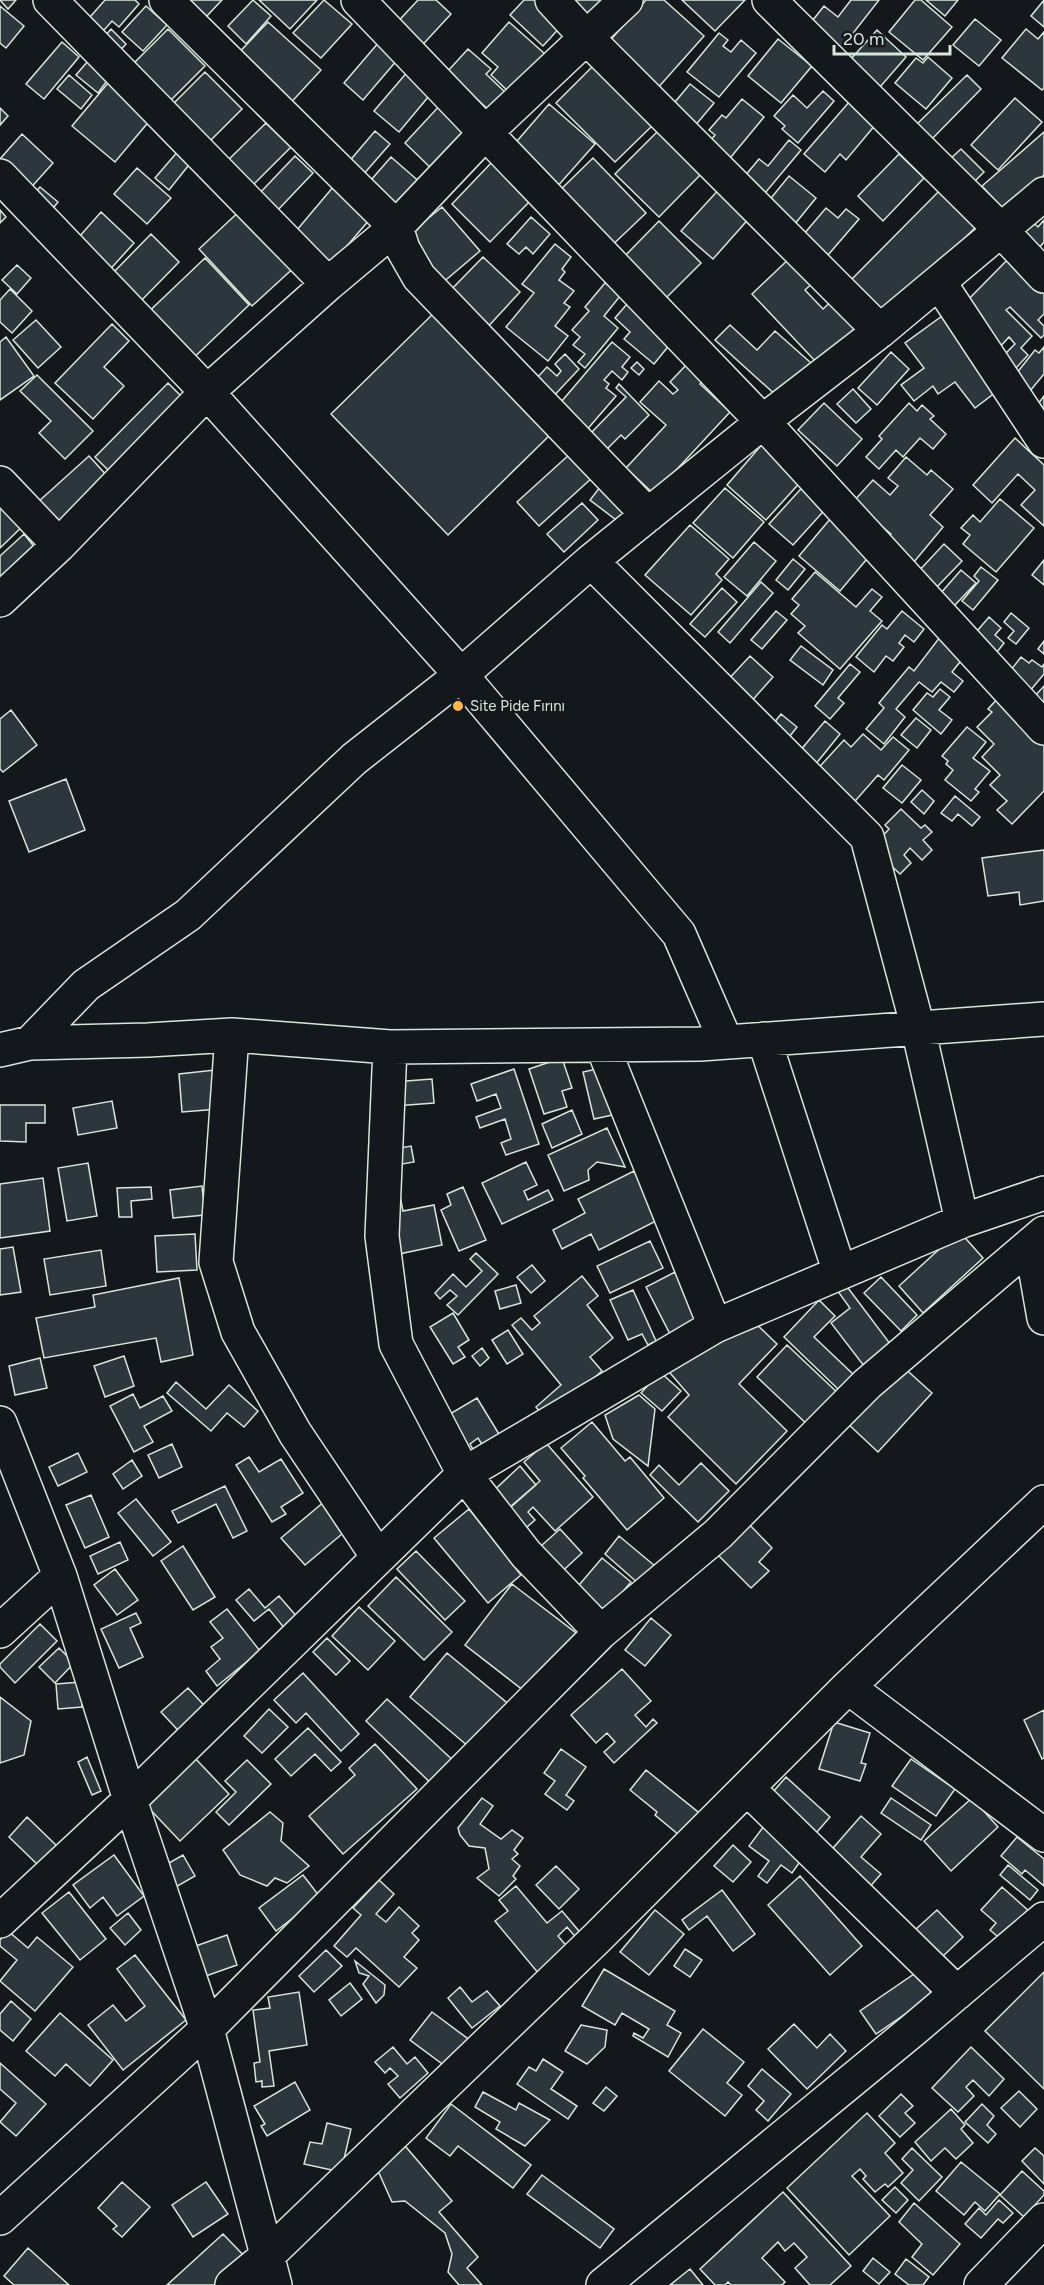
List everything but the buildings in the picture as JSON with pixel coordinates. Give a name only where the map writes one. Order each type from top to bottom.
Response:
[{"type":"street","points":[[50,0],[328,284]]},
{"type":"street","points":[[166,0],[396,227],[403,249],[419,277],[648,515]]},
{"type":"street","points":[[358,0],[764,423],[1044,728]]},
{"type":"street","points":[[552,0],[587,38],[880,331]]},
{"type":"street","points":[[0,600],[59,545],[207,392],[396,227],[486,132],[626,0]]},
{"type":"street","points":[[769,0],[1001,230],[1044,276]]},
{"type":"street","points":[[0,176],[207,392],[461,675],[679,934],[726,1042]]},
{"type":"street","points":[[15,1047],[86,985],[188,915],[354,759],[461,675],[591,561],[880,331],[1044,194]]},
{"type":"street","points":[[939,282],[1044,441]]},
{"type":"street","points":[[0,483],[59,545]]},
{"type":"street","points":[[591,561],[867,837],[918,1028],[962,1221]]},
{"type":"street","points":[[15,1047],[232,1035],[390,1047],[726,1042],[1044,1019]]},
{"type":"street","points":[[232,1035],[216,1262],[238,1332],[295,1433],[378,1557]]},
{"type":"street","points":[[764,1039],[840,1273]]},
{"type":"street","points":[[602,1045],[715,1326]]},
{"type":"street","points":[[390,1047],[382,1236],[396,1344],[464,1474],[526,1554],[601,1632]]},
{"type":"street","points":[[0,1921],[130,1800],[464,1474],[715,1326],[962,1221],[1044,1193]]},
{"type":"street","points":[[1037,1238],[1044,1318]]},
{"type":"street","points":[[0,2218],[207,2029],[601,1632],[718,1534],[867,1384],[1037,1238]]},
{"type":"street","points":[[0,1424],[60,1576],[130,1800],[207,2029],[271,2271]]},
{"type":"street","points":[[232,2285],[271,2271],[598,1937],[848,1687],[1044,1502]]},
{"type":"street","points":[[0,1631],[60,1576]]},
{"type":"street","points":[[848,1687],[1044,1835]]},
{"type":"street","points":[[747,1788],[957,1993]]},
{"type":"street","points":[[603,2285],[1044,1919]]},
{"type":"street","points":[[981,2285],[1044,2220]]},
{"type":"place","name":"Site Pide Fırını","points":[[458,706]]}]
